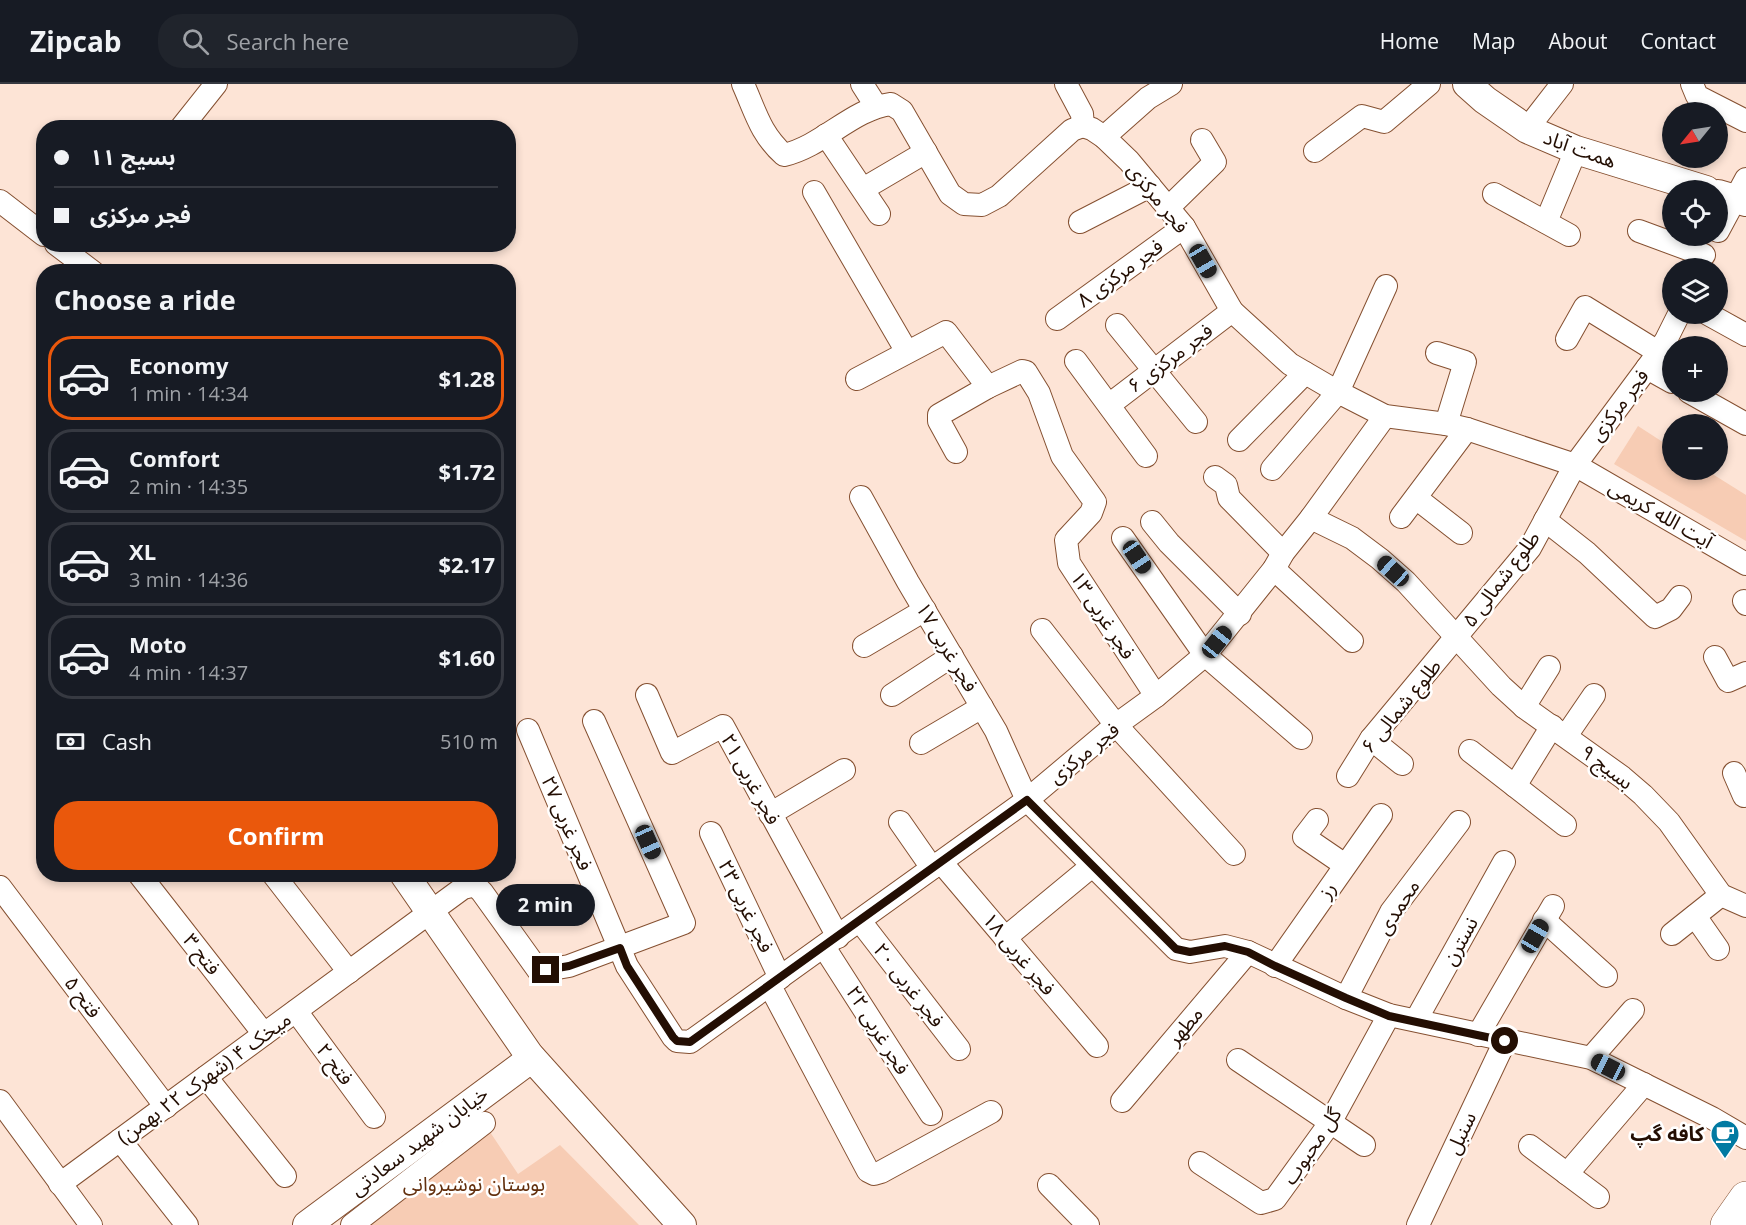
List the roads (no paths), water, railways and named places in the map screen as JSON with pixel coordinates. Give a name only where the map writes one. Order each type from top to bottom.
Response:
[{"type":"highway","points":[[1727,1225],[1746,1198]]},
{"type":"main road","name":"همت آباد","points":[[1467,84],[1485,100],[1527,129],[1576,150],[1674,180]]},
{"type":"main road","points":[[409,882],[532,1059],[682,1225]]},
{"type":"main road","name":"خیابان شهید سعادتی","points":[[307,1225],[532,1059]]},
{"type":"street","points":[[187,120],[216,84]]},
{"type":"street","points":[[743,84],[759,123],[771,142],[784,155],[801,151],[876,106],[891,104],[902,111],[950,194],[964,204],[982,205],[999,196],[1072,130],[1083,126],[1082,114],[1066,84]]},
{"type":"street","points":[[862,84],[876,106]]},
{"type":"street","points":[[1104,137],[1148,98],[1171,84]]},
{"type":"street","points":[[1316,151],[1362,116],[1384,122],[1429,84]]},
{"type":"street","points":[[1527,129],[1562,84]]},
{"type":"street","points":[[1692,84],[1698,96],[1746,121]]},
{"type":"street","name":"فجر مرکزی","points":[[1083,126],[1104,137],[1129,161],[1184,227],[1232,311],[1290,364],[1385,416],[1456,426]]},
{"type":"street","points":[[826,135],[879,214]]},
{"type":"street","points":[[1168,208],[1215,162],[1202,140]]},
{"type":"street","points":[[1546,222],[1576,150]]},
{"type":"street","points":[[862,189],[926,152]]},
{"type":"street","points":[[1080,222],[1149,186]]},
{"type":"street","points":[[814,192],[907,352]]},
{"type":"street","points":[[1494,194],[1569,235]]},
{"type":"street","points":[[1728,210],[1736,194]]},
{"type":"street","points":[[0,201],[36,229]]},
{"type":"street","name":"فجر مرکزی ۸","points":[[1057,319],[1184,227]]},
{"type":"street","points":[[1639,231],[1694,258]]},
{"type":"street","points":[[72,252],[86,259]]},
{"type":"street","points":[[1272,469],[1338,392],[1386,286]]},
{"type":"street","points":[[1567,339],[1585,307],[1653,360],[1662,370]]},
{"type":"street","name":"فجر مرکزی ۶","points":[[1108,405],[1232,311]]},
{"type":"street","name":"فجر مرکزی","points":[[1545,520],[1575,465],[1653,360],[1673,324]]},
{"type":"street","points":[[1727,324],[1746,334]]},
{"type":"street","points":[[1117,325],[1196,422]]},
{"type":"street","points":[[857,379],[946,332],[988,387]]},
{"type":"street","points":[[1401,517],[1416,498],[1456,426],[1465,362],[1437,352]]},
{"type":"street","points":[[1076,360],[1146,456]]},
{"type":"street","name":"فجر غربی ۱۳","points":[[956,453],[939,421],[939,415],[988,387],[1022,371],[1026,372],[1039,393],[1062,456],[1095,502],[1091,513],[1066,540],[1070,563],[1156,696]]},
{"type":"street","points":[[1239,440],[1305,373]]},
{"type":"street","points":[[1707,402],[1746,424]]},
{"type":"street","name":"فجر مرکزی","points":[[620,948],[627,966],[677,1041],[690,1042],[697,1039],[1027,800],[1116,725],[1205,656],[1240,614],[1385,416]]},
{"type":"street","name":"آیت الله کریمی","points":[[1456,426],[1575,465],[1746,564]]},
{"type":"street","points":[[1215,477],[1226,485],[1229,498],[1278,561],[1352,641]]},
{"type":"street","name":"فجر غربی ۱۷","points":[[861,497],[996,731],[1027,800]]},
{"type":"street","points":[[1416,498],[1461,533]]},
{"type":"street","name":"بسیج ۹","points":[[1311,518],[1352,538],[1380,559],[1406,582],[1501,686],[1524,707],[1643,795],[1669,822],[1721,895]]},
{"type":"street","points":[[1545,520],[1587,553],[1655,617],[1671,609],[1680,597]]},
{"type":"street","name":"طلوع شمالی ۵","points":[[1456,637],[1530,548],[1545,520]]},
{"type":"street","points":[[1152,522],[1169,543],[1240,614]]},
{"type":"street","points":[[1124,538],[1205,656],[1301,738]]},
{"type":"street","points":[[864,646],[925,610]]},
{"type":"street","points":[[1042,630],[1116,725],[1234,854]]},
{"type":"street","name":"طلوع شمالی ۶","points":[[1348,776],[1371,739],[1456,637]]},
{"type":"street","points":[[892,695],[952,656]]},
{"type":"street","points":[[1715,657],[1728,681],[1746,674]]},
{"type":"street","points":[[1524,707],[1550,667]]},
{"type":"street","name":"فجر غربی ۲۱","points":[[647,694],[672,753],[723,726],[770,814],[831,942]]},
{"type":"street","points":[[1515,786],[1559,731],[1594,695]]},
{"type":"street","points":[[921,743],[982,707]]},
{"type":"street","points":[[469,883],[538,970],[569,966],[684,923],[594,721]]},
{"type":"street","name":"فجر غربی ۲۷","points":[[528,730],[620,948]]},
{"type":"street","points":[[1371,739],[1402,764]]},
{"type":"street","points":[[1470,751],[1565,825]]},
{"type":"street","points":[[770,814],[844,770]]},
{"type":"street","points":[[1734,772],[1744,796],[1746,795]]},
{"type":"street","points":[[1027,800],[1176,949],[1190,952],[1225,946],[1248,952],[1389,1016],[1591,1058],[1746,1138]]},
{"type":"street","name":"رز","points":[[1275,966],[1382,815]]},
{"type":"street","points":[[1317,820],[1304,837],[1345,865]]},
{"type":"street","name":"فجر غربی ۱۸","points":[[900,822],[936,865],[1005,938],[1097,1046]]},
{"type":"street","name":"محمدی","points":[[1346,998],[1391,912],[1459,822]]},
{"type":"street","name":"فجر غربی ۲۳","points":[[711,833],[775,982],[868,1171],[874,1174],[880,1172],[991,1112]]},
{"type":"street","name":"نسترن","points":[[1416,1020],[1504,862]]},
{"type":"street","points":[[1005,938],[1092,866]]},
{"type":"street","name":"فتح ۳","points":[[145,882],[264,1034]]},
{"type":"street","points":[[279,882],[349,972]]},
{"type":"street","name":"(شهرک ۲۲ بهمن) میخک ۴","points":[[60,1184],[469,883]]},
{"type":"street","name":"فتح ۵","points":[[0,887],[166,1107]]},
{"type":"street","points":[[1672,934],[1721,895],[1746,906]]},
{"type":"street","points":[[1478,1035],[1548,913],[1606,976]]},
{"type":"street","points":[[1695,916],[1718,949]]},
{"type":"street","name":"فجر غربی ۲۰","points":[[860,921],[959,1049]]},
{"type":"street","name":"فجر غربی ۲۲","points":[[831,942],[931,1114]]},
{"type":"street","name":"مطهر","points":[[1122,1101],[1248,952]]},
{"type":"street","points":[[1591,1058],[1633,1010]]},
{"type":"street","name":"فتح ۲","points":[[296,1011],[374,1117]]},
{"type":"street","name":"گل محبوب","points":[[1200,1163],[1261,1203],[1275,1199],[1330,1123],[1389,1016]]},
{"type":"street","name":"سنبل","points":[[1418,1225],[1505,1041]]},
{"type":"street","points":[[1238,1060],[1364,1145]]},
{"type":"street","points":[[206,1077],[285,1176]]},
{"type":"street","points":[[1567,1174],[1644,1084]]},
{"type":"street","points":[[0,1101],[91,1225]]},
{"type":"street","points":[[356,1224],[484,1123]]},
{"type":"street","points":[[120,1140],[187,1225]]},
{"type":"street","points":[[1530,1146],[1598,1197]]},
{"type":"street","points":[[1049,1185],[1089,1225]]},
{"type":"place","name":"کافه گپ","points":[[1725,1160]]},
{"type":"park label","name":"بوستان نوشیروانی","points":[[474,1184]]}]
